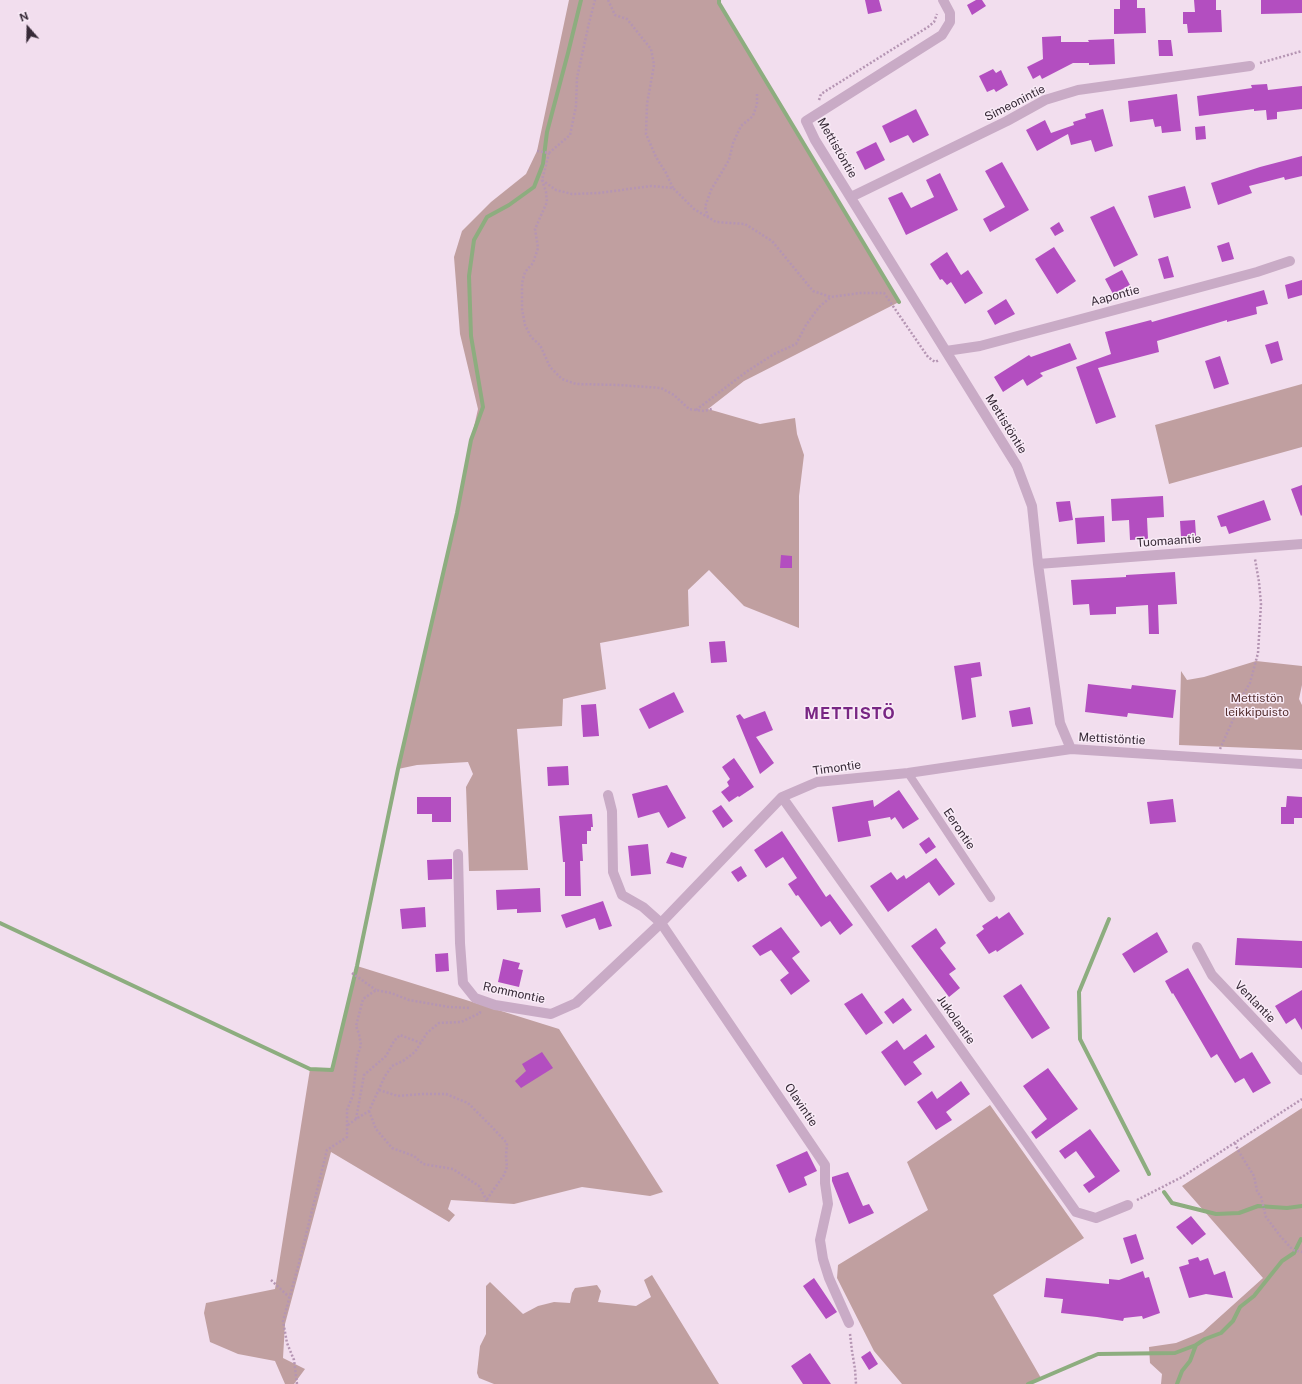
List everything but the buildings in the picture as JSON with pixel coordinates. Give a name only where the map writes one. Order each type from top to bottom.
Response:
[{"type":"street","name":"Mettistöntie","points":[[943,0],[950,13],[950,22],[942,35],[806,121],[815,140],[1017,466],[1032,506],[1038,564],[1060,723],[1071,750],[1302,764]]},
{"type":"street","name":"Simeonintie","points":[[851,197],[1007,121],[1045,100],[1078,90],[1250,66]]},
{"type":"street","name":"Aapontie","points":[[947,353],[980,346],[1257,272],[1290,261]]},
{"type":"street","name":"Tuomaantie","points":[[1038,564],[1302,544]]},
{"type":"street","name":"Timontie","points":[[661,923],[782,797],[817,782],[908,773],[1071,750]]},
{"type":"street","name":"Olavintie","points":[[608,795],[612,811],[613,872],[622,895],[643,907],[661,923],[825,1165],[825,1184],[828,1204],[820,1240],[823,1258],[829,1278],[849,1323]]},
{"type":"street","name":"Jukolantie","points":[[782,797],[1076,1212],[1096,1218],[1128,1205]]},
{"type":"street","name":"Rommontie","points":[[458,854],[460,943],[463,983],[475,998],[483,1001],[495,1005],[551,1014],[576,1003],[661,923]]},
{"type":"street","name":"Venlantie","points":[[1196,947],[1212,975],[1302,1070]]},
{"type":"lane","name":"Eerontie","points":[[908,773],[990,898]]},
{"type":"path","points":[[595,0],[577,78],[576,106],[570,135],[547,153],[542,180],[546,192],[547,202],[535,229],[538,248],[533,263],[525,272],[522,283],[522,309],[525,325],[531,337],[540,345],[550,367],[562,379],[576,384],[661,388],[674,395],[689,409],[704,412],[712,409]]},
{"type":"path","points":[[608,0],[615,15],[627,19],[650,49],[654,65],[647,104],[646,134],[656,157],[673,188],[694,209],[716,222],[745,224],[772,241],[813,291],[831,297],[860,293],[884,293],[928,357],[935,362],[947,353]]},
{"type":"path","points":[[821,111],[818,102],[821,94],[928,27],[934,22],[938,15],[935,10]]},
{"type":"path","points":[[1250,66],[1302,51]]},
{"type":"path","points":[[708,217],[705,207],[711,190],[730,160],[733,143],[741,126],[753,116],[757,104],[757,92]]},
{"type":"path","points":[[537,151],[547,153]]},
{"type":"path","points":[[542,180],[556,190],[572,194],[599,193],[651,186],[673,188]]},
{"type":"path","points":[[696,410],[746,372],[774,354],[796,344],[806,325],[819,307],[831,297]]},
{"type":"path","points":[[1215,758],[1236,713],[1238,703],[1250,683],[1258,653],[1261,604],[1253,548]]},
{"type":"path","points":[[348,1126],[356,1118],[369,1111],[384,1076],[392,1066],[403,1061],[415,1052],[427,1033],[439,1023],[462,1022],[480,1013],[481,1009],[449,1007],[409,1000],[391,993],[376,990],[352,973]]},
{"type":"path","points":[[297,1384],[294,1360],[287,1343],[283,1321],[327,1150],[347,1136],[347,1110],[353,1095],[357,1057],[361,1045],[356,1026],[363,999],[376,990]]},
{"type":"path","points":[[356,1118],[364,1075],[386,1056],[394,1041],[400,1035],[421,1043]]},
{"type":"path","points":[[369,1111],[376,1129],[392,1148],[414,1156],[423,1164],[453,1169],[479,1186],[487,1200],[504,1175],[507,1168],[507,1143],[468,1103],[446,1094],[398,1096],[379,1090]]},
{"type":"path","points":[[1128,1205],[1182,1177],[1302,1099]]},
{"type":"path","points":[[1235,1143],[1254,1176],[1257,1191],[1262,1197],[1266,1217],[1293,1250],[1302,1252]]},
{"type":"path","points":[[271,1280],[289,1297]]},
{"type":"path","points":[[849,1323],[856,1384]]},
{"type":"green space","points":[[569,0],[719,0],[719,3],[899,302],[744,381],[708,409],[760,424],[795,418],[797,434],[804,455],[799,496],[799,628],[744,606],[709,570],[688,590],[689,626],[600,643],[606,689],[563,699],[562,726],[517,729],[528,870],[469,871],[466,787],[473,774],[468,762],[417,765],[398,769],[457,513],[478,409],[460,334],[454,257],[462,231],[491,202],[526,174],[537,151]]},
{"type":"green space","points":[[1302,384],[1302,447],[1169,484],[1155,425]]},
{"type":"green space","name":"Mettistön leikkipuisto","points":[[1256,661],[1302,666],[1302,685],[1299,699],[1302,705],[1302,750],[1179,745],[1181,671],[1187,680],[1204,677]]},
{"type":"green space","points":[[357,966],[559,1029],[663,1192],[650,1196],[582,1187],[514,1204],[451,1200],[448,1209],[455,1215],[449,1222],[331,1152],[285,1324],[283,1358],[305,1369],[294,1384],[285,1384],[275,1361],[238,1354],[210,1342],[204,1313],[206,1303],[275,1289],[310,1069],[332,1070]]},
{"type":"green space","points":[[990,1105],[1084,1238],[993,1295],[1041,1378],[1028,1384],[902,1384],[874,1351],[837,1278],[838,1265],[928,1210],[907,1162]]},
{"type":"green space","points":[[1302,1108],[1302,1384],[1161,1384],[1162,1374],[1150,1363],[1149,1347],[1176,1343],[1203,1332],[1263,1278],[1182,1186]]},
{"type":"green space","points":[[652,1275],[719,1384],[494,1384],[479,1378],[477,1373],[480,1346],[486,1334],[486,1286],[490,1282],[523,1314],[538,1306],[554,1302],[570,1303],[572,1293],[575,1288],[597,1285],[601,1291],[598,1302],[636,1306],[651,1297],[644,1280]]},
{"type":"waterway","points":[[0,923],[310,1069],[332,1070],[357,966],[398,769],[457,513],[471,440],[483,407],[471,336],[469,276],[474,240],[487,217],[509,205],[534,187],[543,164],[547,132],[581,0]]},
{"type":"waterway","points":[[719,0],[719,3],[899,302]]},
{"type":"waterway","points":[[1109,919],[1079,992],[1080,1039],[1149,1174]]},
{"type":"waterway","points":[[1164,1192],[1172,1203],[1216,1214],[1239,1213],[1258,1206],[1287,1208],[1302,1206]]},
{"type":"waterway","points":[[1177,1384],[1182,1371],[1190,1361],[1196,1345],[1205,1339],[1221,1333],[1233,1321],[1240,1307],[1254,1296],[1282,1261],[1294,1253],[1301,1239],[1302,1240]]},
{"type":"waterway","points":[[1028,1384],[1098,1354],[1175,1353],[1196,1345]]},
{"type":"district","name":"METTISTÖ","points":[[850,714]]}]
